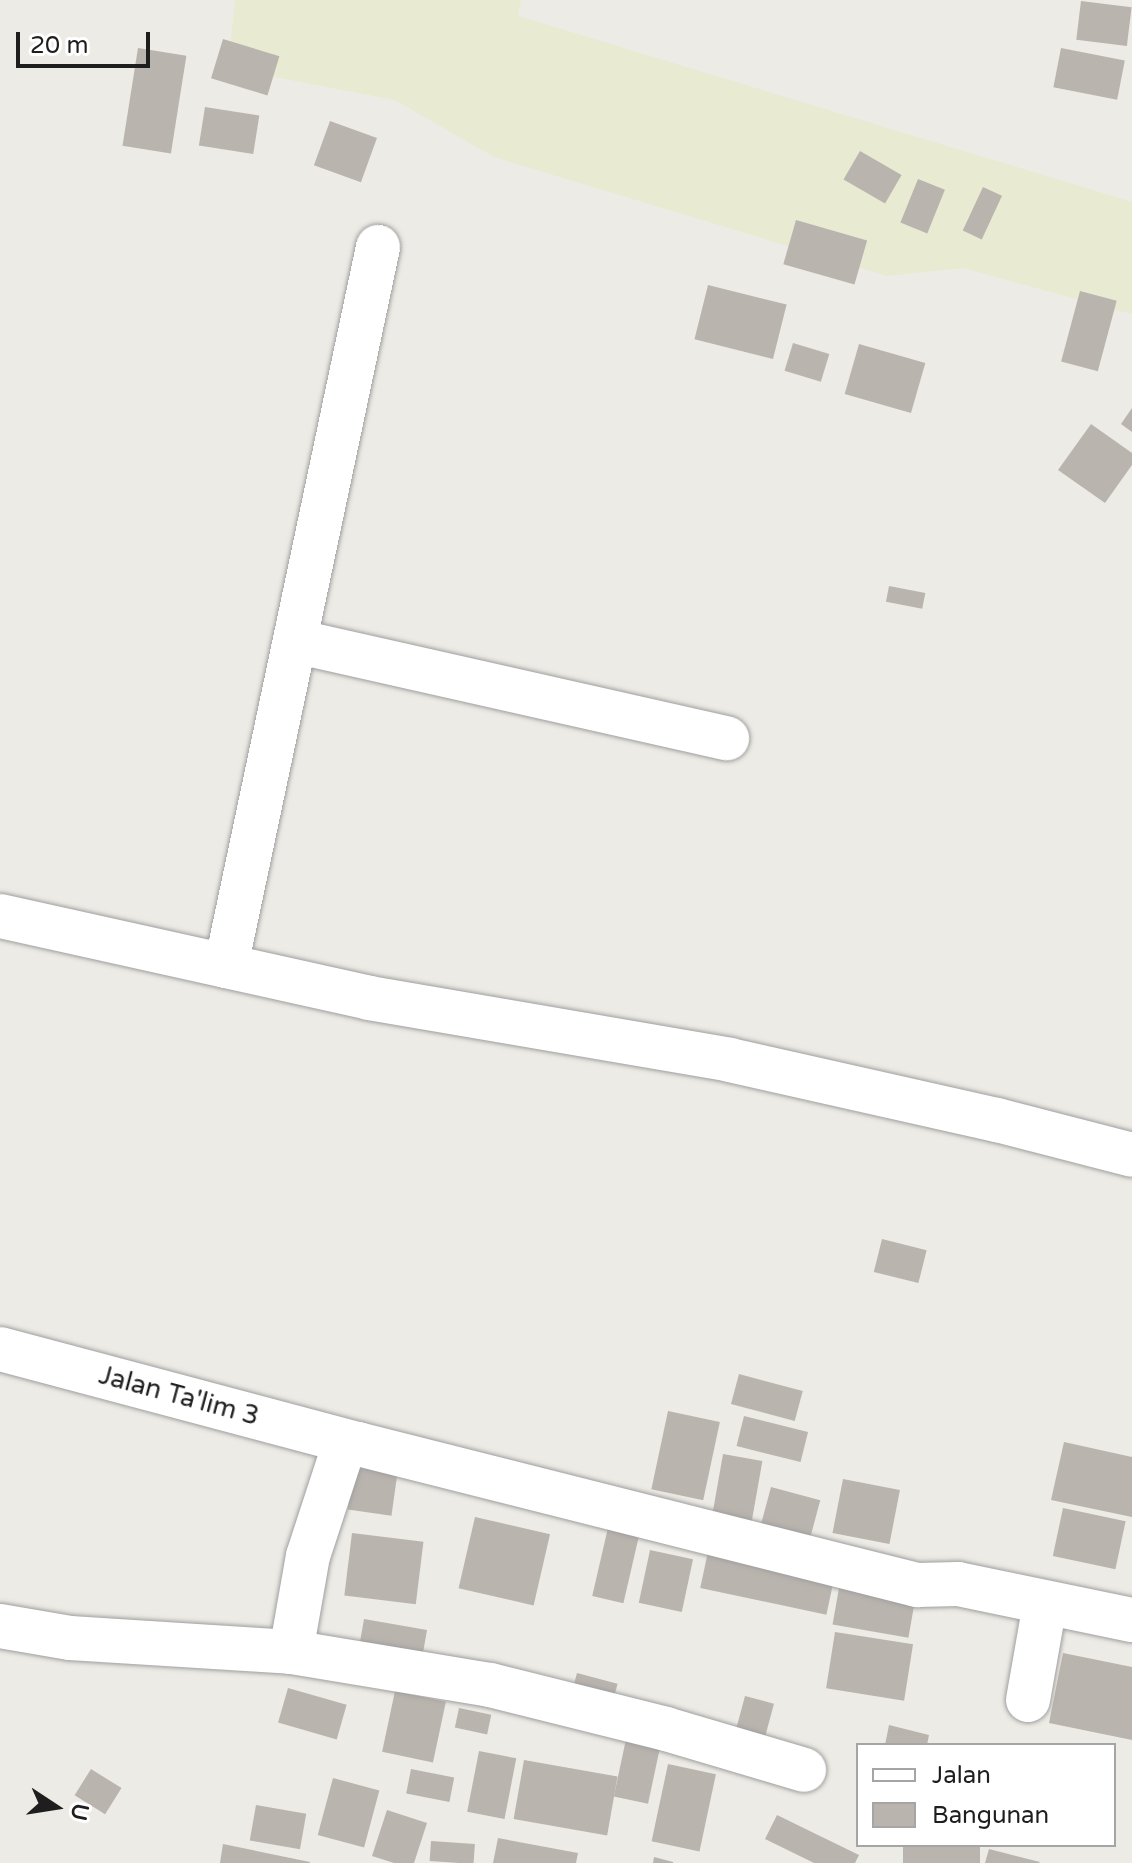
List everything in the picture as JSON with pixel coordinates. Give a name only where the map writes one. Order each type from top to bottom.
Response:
[{"type":"street","points":[[226,966],[378,247]]},
{"type":"street","points":[[295,641],[727,738]]},
{"type":"street","points":[[0,916],[369,998],[730,1060],[997,1120],[1132,1155]]},
{"type":"street","name":"Jalan Ta'lim 3","points":[[0,1349],[358,1444],[917,1585],[958,1584],[1132,1620]]},
{"type":"street","points":[[291,1652],[301,1583],[341,1455],[348,1446],[358,1444]]},
{"type":"street","points":[[1028,1700],[1045,1604]]},
{"type":"street","points":[[0,1626],[70,1638],[291,1652],[490,1685],[666,1729],[804,1770]]},
{"type":"green space","points":[[235,0],[521,0],[518,16],[1132,202],[1132,314],[963,268],[887,276],[494,157],[395,100],[228,68]]},
{"type":"building","points":[[1081,1],[1132,7],[1127,46],[1076,40]]},
{"type":"building","points":[[223,39],[279,56],[267,95],[211,78]]},
{"type":"building","points":[[138,48],[186,56],[171,153],[123,146]]},
{"type":"building","points":[[1061,48],[1125,60],[1117,100],[1053,87]]},
{"type":"building","points":[[205,107],[259,116],[253,154],[199,146]]},
{"type":"building","points":[[330,121],[377,138],[361,182],[314,165]]},
{"type":"building","points":[[860,151],[902,175],[885,204],[844,180]]},
{"type":"building","points":[[918,179],[945,190],[927,233],[900,223]]},
{"type":"building","points":[[983,187],[1002,196],[982,239],[963,231]]},
{"type":"building","points":[[796,220],[867,240],[854,285],[783,264]]},
{"type":"building","points":[[708,285],[787,305],[773,359],[694,339]]},
{"type":"building","points":[[1080,291],[1117,301],[1098,371],[1061,362]]},
{"type":"building","points":[[793,343],[829,354],[821,382],[785,371]]},
{"type":"building","points":[[859,344],[925,363],[911,413],[845,394]]},
{"type":"building","points":[[1132,408],[1132,432],[1121,424]]},
{"type":"building","points":[[1091,424],[1132,453],[1132,465],[1105,503],[1058,470]]},
{"type":"building","points":[[889,586],[925,593],[922,609],[886,602]]},
{"type":"building","points":[[882,1239],[927,1250],[918,1283],[874,1272]]},
{"type":"building","points":[[739,1374],[803,1391],[795,1421],[731,1404]]},
{"type":"building","points":[[668,1411],[720,1422],[703,1500],[651,1489]]},
{"type":"building","points":[[744,1416],[808,1432],[801,1462],[737,1446]]},
{"type":"building","points":[[1064,1442],[1132,1457],[1132,1517],[1051,1500]]},
{"type":"building","points":[[723,1454],[762,1461],[750,1532],[710,1525]]},
{"type":"building","points":[[354,1466],[398,1472],[391,1516],[348,1510]]},
{"type":"building","points":[[843,1479],[900,1490],[889,1544],[833,1533]]},
{"type":"building","points":[[771,1487],[820,1500],[806,1552],[757,1539]]},
{"type":"building","points":[[1063,1508],[1126,1521],[1115,1569],[1053,1556]]},
{"type":"building","points":[[475,1517],[550,1534],[534,1605],[459,1588]]},
{"type":"building","points":[[610,1519],[641,1526],[623,1603],[592,1596]]},
{"type":"building","points":[[352,1533],[423,1542],[416,1604],[344,1596]]},
{"type":"building","points":[[710,1542],[836,1569],[826,1615],[700,1588]]},
{"type":"building","points":[[650,1550],[693,1559],[682,1612],[639,1603]]},
{"type":"building","points":[[839,1588],[915,1601],[908,1638],[833,1624]]},
{"type":"building","points":[[364,1619],[427,1630],[420,1668],[357,1656]]},
{"type":"building","points":[[835,1632],[913,1644],[904,1701],[826,1688]]},
{"type":"building","points":[[1063,1653],[1132,1667],[1132,1740],[1049,1723]]},
{"type":"building","points":[[577,1673],[618,1684],[610,1712],[569,1701]]},
{"type":"building","points":[[288,1688],[347,1705],[337,1739],[278,1723]]},
{"type":"building","points":[[395,1691],[446,1702],[433,1762],[382,1752]]},
{"type":"building","points":[[745,1696],[774,1704],[765,1738],[736,1730]]},
{"type":"building","points":[[459,1708],[491,1715],[487,1734],[455,1728]]},
{"type":"building","points":[[629,1725],[663,1732],[648,1804],[614,1796]]},
{"type":"building","points":[[889,1725],[929,1735],[927,1743],[885,1743]]},
{"type":"building","points":[[479,1751],[516,1758],[504,1819],[467,1812]]},
{"type":"building","points":[[524,1760],[618,1776],[607,1836],[514,1819]]},
{"type":"building","points":[[668,1764],[716,1774],[700,1851],[652,1841]]},
{"type":"building","points":[[91,1769],[122,1788],[105,1814],[75,1795]]},
{"type":"building","points":[[411,1769],[454,1777],[449,1802],[406,1794]]},
{"type":"building","points":[[333,1778],[379,1790],[364,1847],[318,1835]]},
{"type":"building","points":[[256,1805],[306,1814],[300,1849],[250,1840]]},
{"type":"building","points":[[387,1810],[427,1823],[414,1863],[394,1863],[372,1856]]},
{"type":"building","points":[[777,1815],[859,1855],[855,1863],[814,1863],[765,1839]]},
{"type":"building","points":[[498,1838],[578,1853],[576,1863],[493,1863]]},
{"type":"building","points":[[431,1841],[475,1844],[474,1863],[430,1861]]},
{"type":"building","points":[[223,1844],[310,1862],[310,1863],[220,1863]]},
{"type":"building","points":[[903,1847],[980,1847],[980,1863],[903,1863]]},
{"type":"building","points":[[989,1849],[1040,1862],[985,1863]]},
{"type":"building","points":[[654,1857],[673,1862],[673,1863],[653,1863]]}]
